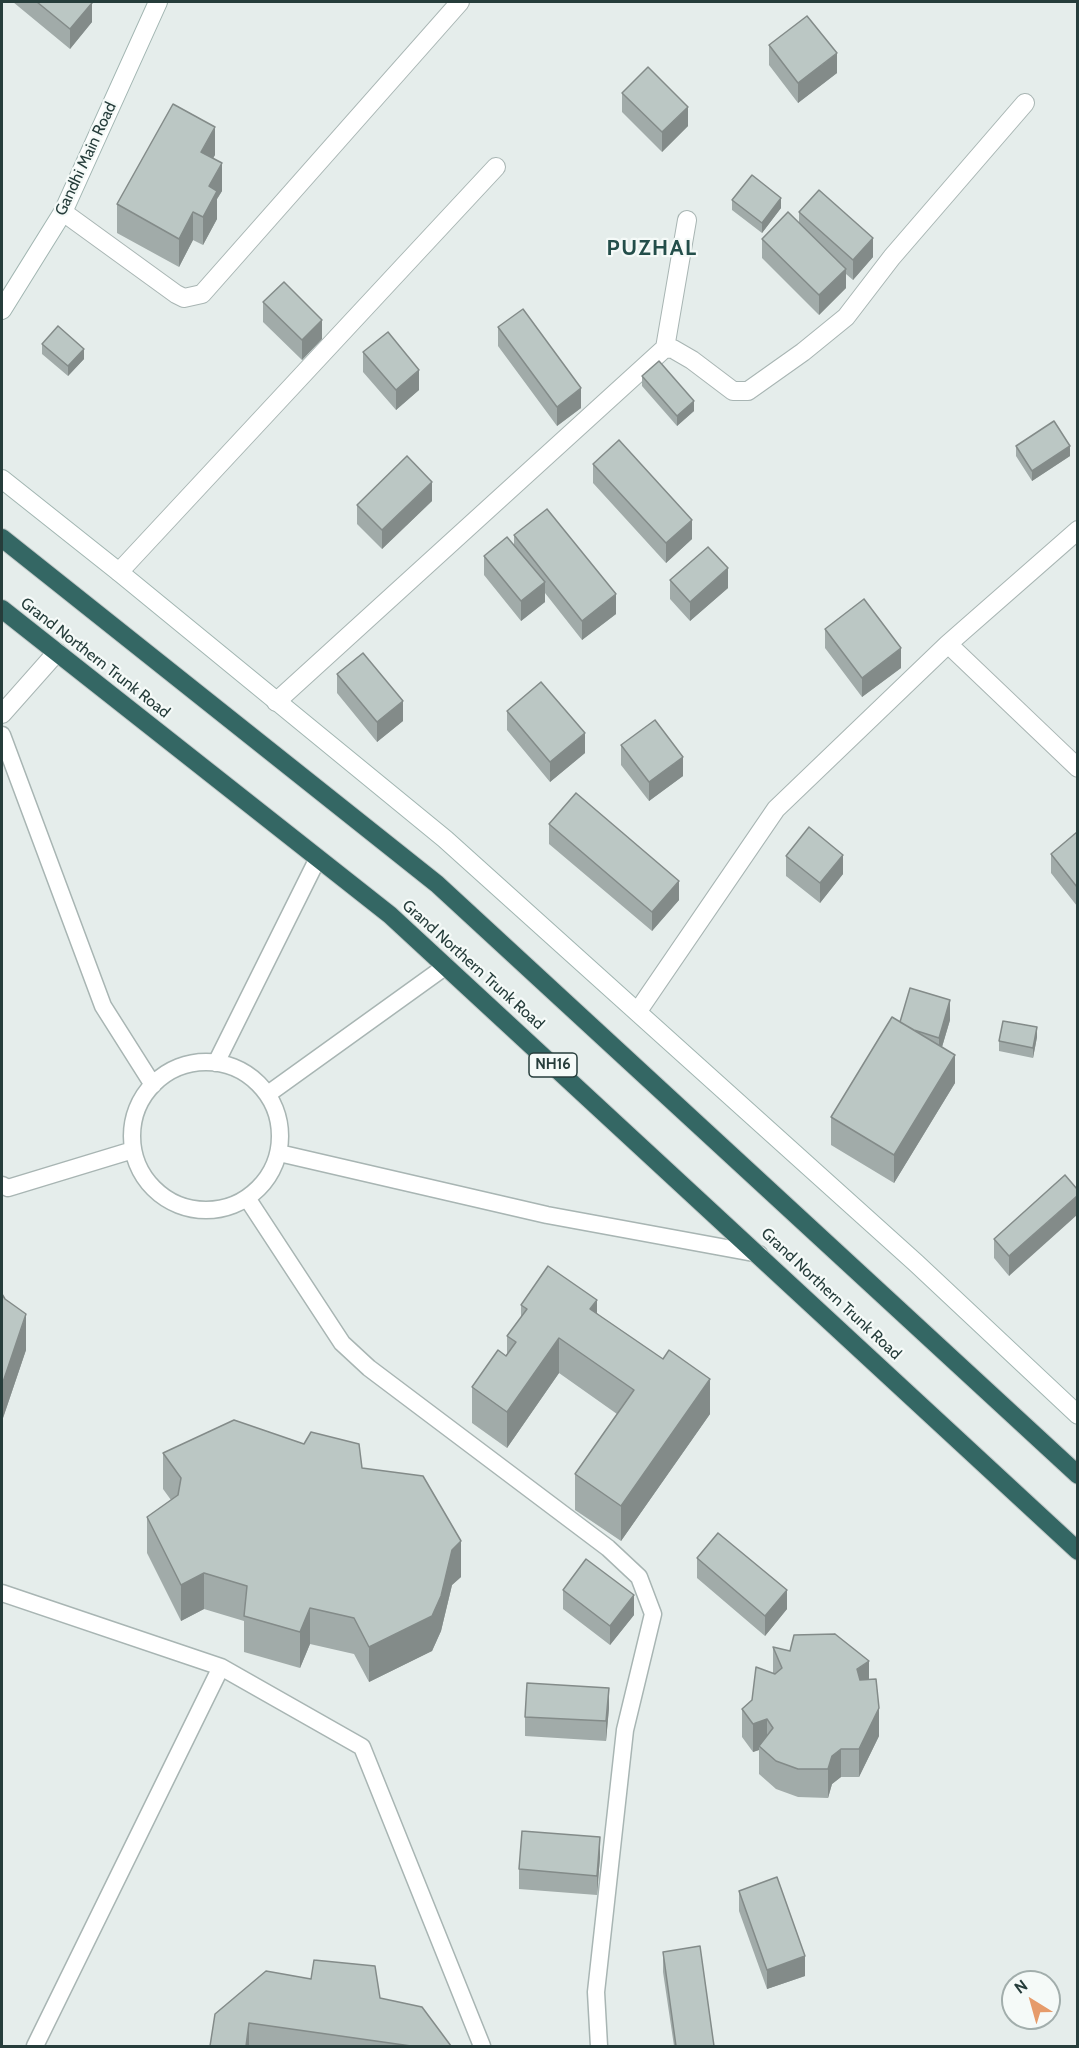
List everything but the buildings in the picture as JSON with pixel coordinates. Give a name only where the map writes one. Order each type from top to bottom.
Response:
[{"type":"highway","name":"Grand Northern Trunk Road","points":[[2,538],[437,884],[1077,1475]]},
{"type":"highway","name":"Grand Northern Trunk Road","points":[[2,609],[390,915],[759,1254],[1077,1551]]},
{"type":"street","name":"Gandhi Main Road","points":[[2,310],[63,212],[158,2]]},
{"type":"street","points":[[63,212],[176,294],[184,298],[202,294],[460,2]]},
{"type":"street","points":[[665,348],[673,349],[692,360],[733,391],[748,391],[759,385],[846,317],[892,257],[1025,103]]},
{"type":"street","points":[[119,572],[496,167]]},
{"type":"street","points":[[276,702],[665,348],[687,220]]},
{"type":"street","points":[[2,479],[445,839],[916,1263],[1077,1415]]},
{"type":"street","points":[[638,1011],[776,809],[948,644],[1077,530]]},
{"type":"street","points":[[948,644],[1077,768]]},
{"type":"street","points":[[2,714],[57,652]]},
{"type":"lane","points":[[2,735],[103,1006],[153,1085]]},
{"type":"lane","points":[[216,1063],[318,858]]},
{"type":"lane","points":[[268,1094],[446,966]]},
{"type":"lane","points":[[193,1063],[216,1063],[236,1068],[254,1079],[268,1094],[277,1113],[280,1133],[279,1153],[267,1178],[247,1198],[225,1208],[201,1210],[177,1205],[157,1192],[141,1173],[133,1150],[132,1127],[139,1105],[153,1085],[171,1071],[193,1063]]},
{"type":"lane","points":[[2,1185],[8,1188],[133,1150]]},
{"type":"lane","points":[[279,1153],[548,1215],[759,1254]]},
{"type":"lane","points":[[247,1198],[342,1343],[369,1368],[608,1548],[639,1577],[653,1614],[626,1730],[596,1992],[599,2046]]},
{"type":"lane","points":[[2,1593],[221,1668],[362,1747],[482,2046]]},
{"type":"lane","points":[[35,2046],[221,1668]]},
{"type":"district","name":"PUZHAL","points":[[652,249]]}]
